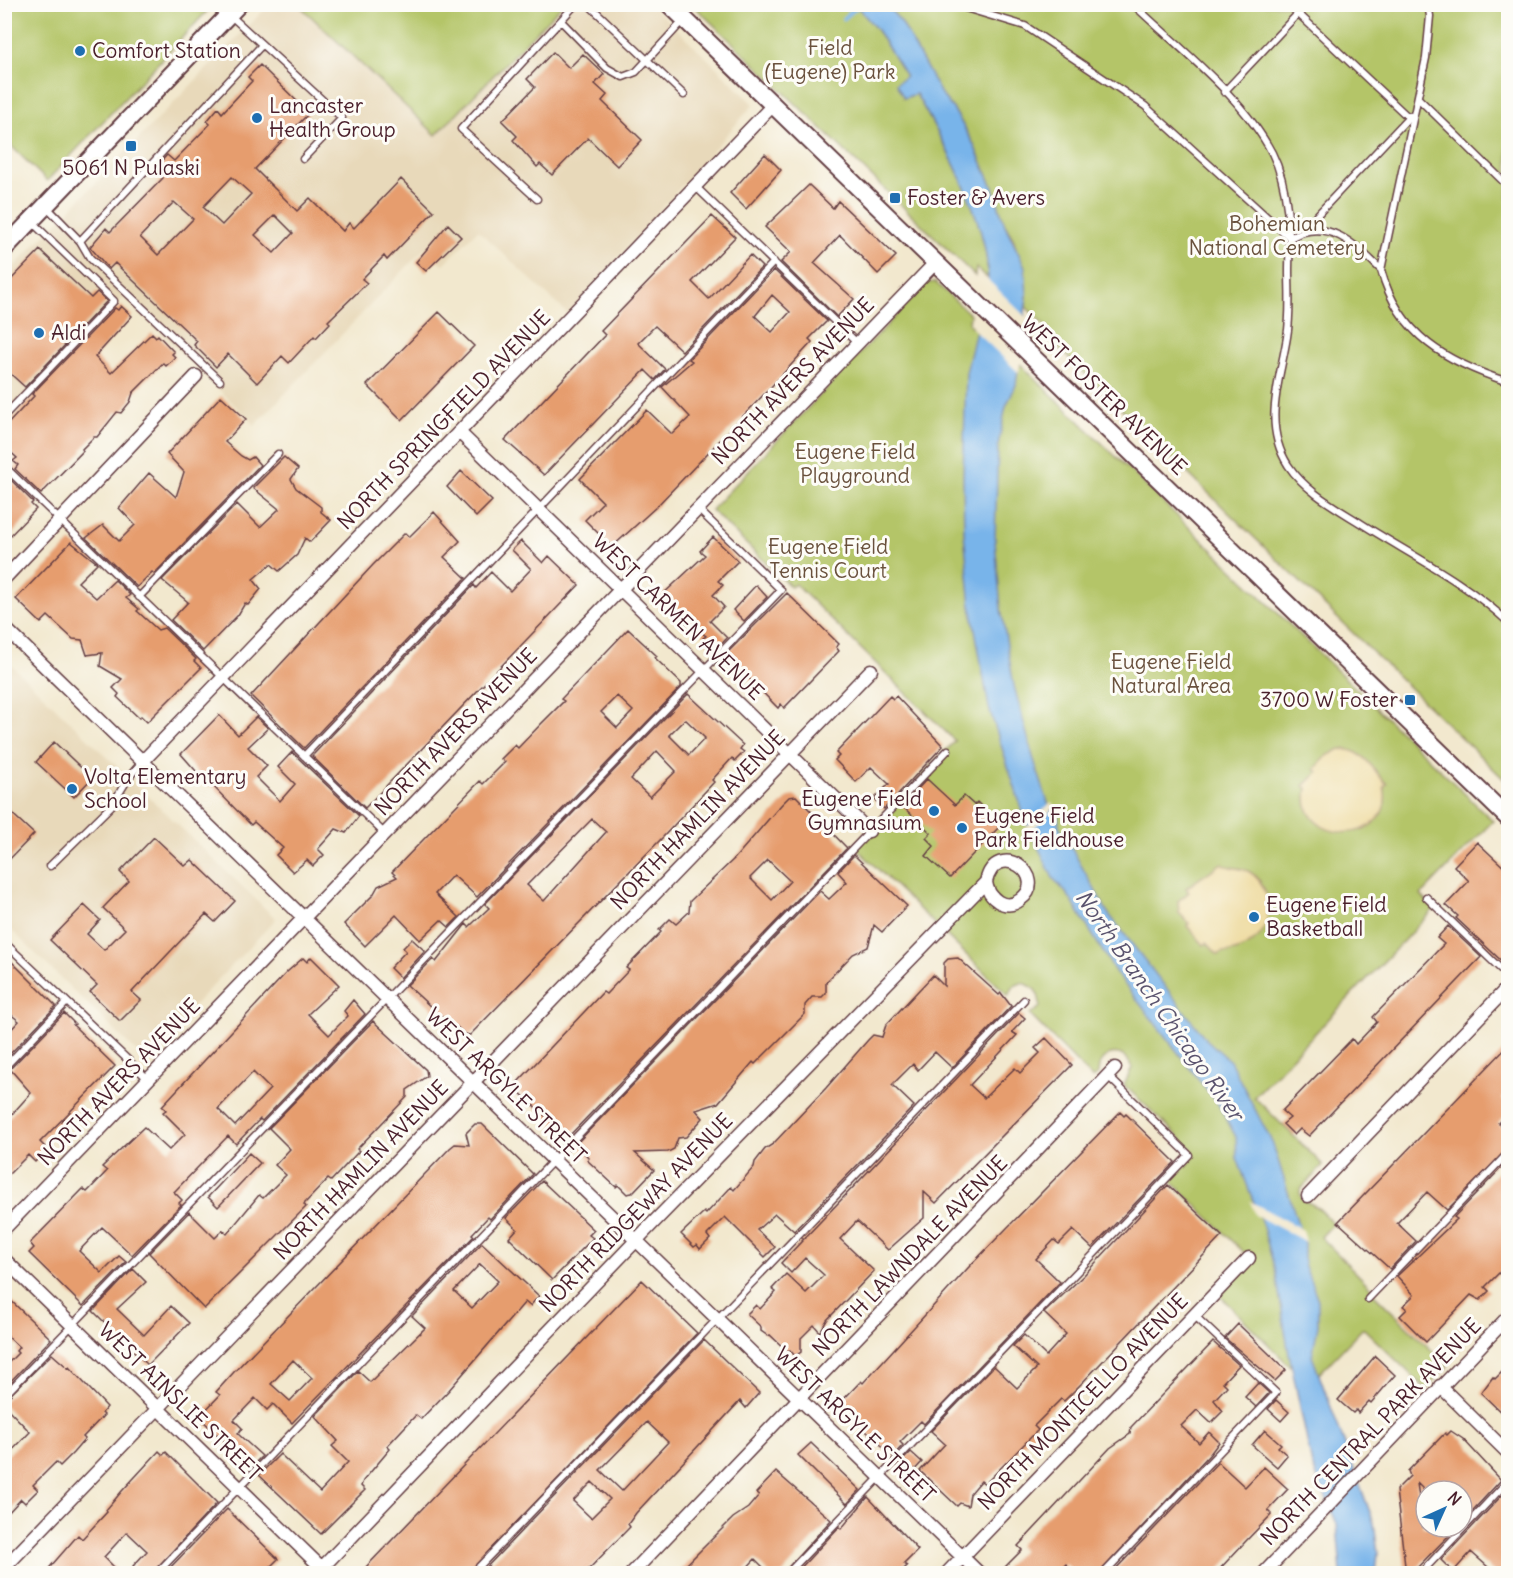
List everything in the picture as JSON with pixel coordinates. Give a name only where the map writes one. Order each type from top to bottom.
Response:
[{"type":"main road","name":"WEST FOSTER AVENUE","points":[[669,4],[1509,818]]},
{"type":"main road","points":[[4,249],[234,10]]},
{"type":"street","name":"NORTH SPRINGFIELD AVENUE","points":[[142,762],[773,105]]},
{"type":"street","name":"NORTH AVERS AVENUE","points":[[4,1229],[936,262]]},
{"type":"street","points":[[4,579],[196,376]]},
{"type":"street","name":"WEST CARMEN AVENUE","points":[[459,432],[869,831]]},
{"type":"street","name":"WEST ARGYLE STREET","points":[[4,627],[980,1574]]},
{"type":"street","name":"NORTH HAMLIN AVENUE","points":[[4,1568],[871,670]]},
{"type":"street","name":"NORTH RIDGEWAY AVENUE","points":[[322,1571],[636,1240],[986,882]]},
{"type":"street","points":[[1308,1196],[1509,987]]},
{"type":"street","name":"NORTH LAWNDALE AVENUE","points":[[631,1574],[1112,1073]]},
{"type":"street","name":"WEST AINSLIE STREET","points":[[4,1258],[322,1571]]},
{"type":"street","name":"NORTH MONTICELLO AVENUE","points":[[945,1574],[1249,1258]]},
{"type":"street","name":"NORTH CENTRAL PARK AVENUE","points":[[1270,1569],[1381,1448],[1509,1317]]},
{"type":"street","points":[[1440,1386],[1509,1453]]},
{"type":"lane","points":[[537,199],[461,129],[576,4]]},
{"type":"lane","points":[[588,4],[684,95]]},
{"type":"lane","points":[[952,4],[1025,26],[1145,106],[1290,238]]},
{"type":"lane","points":[[1133,4],[1224,92],[1256,128],[1272,154],[1282,183],[1290,238],[1288,334],[1273,409],[1278,445],[1288,465],[1318,496],[1474,594],[1509,622]]},
{"type":"lane","points":[[1288,4],[1411,116]]},
{"type":"lane","points":[[1224,92],[1307,4]]},
{"type":"lane","points":[[1428,4],[1426,58],[1419,99],[1411,116],[1381,270],[1387,292],[1396,310],[1431,347],[1452,362],[1509,382]]},
{"type":"lane","points":[[234,10],[262,45],[342,118],[303,159]]},
{"type":"lane","points":[[561,21],[608,68],[623,77],[636,72],[684,20]]},
{"type":"lane","points":[[80,241],[262,45]]},
{"type":"lane","points":[[1419,99],[1509,186]]},
{"type":"lane","points":[[1290,238],[1304,229],[1411,116]]},
{"type":"lane","points":[[695,186],[857,343]]},
{"type":"lane","points":[[46,206],[80,241],[90,258],[220,381]]},
{"type":"lane","points":[[4,416],[114,301],[31,221]]},
{"type":"lane","points":[[1304,229],[1316,229],[1337,235],[1359,247],[1381,270]]},
{"type":"lane","points":[[304,756],[774,262]]},
{"type":"lane","points":[[139,597],[278,454]]},
{"type":"lane","points":[[4,466],[385,834]]},
{"type":"lane","points":[[4,1396],[781,590],[698,508]]},
{"type":"lane","points":[[156,1574],[948,750]]},
{"type":"lane","points":[[50,866],[112,805],[129,777],[142,762]]},
{"type":"lane","points":[[1426,897],[1509,976]]},
{"type":"lane","points":[[4,942],[148,1079]]},
{"type":"lane","points":[[472,1574],[1024,1000]]},
{"type":"lane","points":[[4,1068],[67,1002]]},
{"type":"lane","points":[[787,1574],[1189,1155],[1112,1073]]},
{"type":"lane","points":[[1368,1299],[1509,1153]]},
{"type":"lane","points":[[1102,1574],[1276,1393],[1194,1315]]},
{"type":"lane","points":[[1420,1574],[1509,1481]]},
{"type":"shaded area","points":[[269,5],[299,5],[436,135],[562,5],[652,5],[754,104],[568,314],[478,230],[443,265],[425,248],[255,425],[124,297],[5,420],[5,276]]},
{"type":"shaded area","name":"Volta Elementary School","points":[[4,658],[276,919],[143,1058],[5,924]]},
{"type":"green space","points":[[4,5],[213,5],[47,181],[5,140]]},
{"type":"green space","points":[[299,5],[562,5],[436,135]]},
{"type":"green space","name":"Field (Eugene) Park","points":[[693,5],[856,5],[877,30],[906,76],[903,98],[916,94],[952,159],[981,232],[988,279],[976,268],[975,276]]},
{"type":"green space","name":"Bohemian National Cemetery","points":[[886,5],[1508,5],[1508,783],[1044,334],[1048,329],[1026,307],[1027,296],[1014,240],[1005,225],[992,185],[972,141],[954,110],[941,94],[901,22]]},
{"type":"green space","points":[[935,282],[970,314],[969,324],[1018,373],[1020,364],[1493,821],[1421,895],[1434,909],[1254,1097],[1323,1165],[1300,1190],[1303,1199],[1320,1210],[1333,1224],[1321,1237],[1375,1292],[1374,1294],[1448,1366],[1426,1389],[1363,1328],[1319,1374],[1291,1367],[1219,1295],[1253,1261],[1171,1181],[1192,1158],[1192,1149],[1124,1085],[1132,1068],[1128,1061],[1118,1054],[1107,1056],[1102,1060],[1098,1074],[1093,1079],[1030,1015],[1040,1007],[1038,994],[1033,988],[1021,983],[1014,986],[1008,995],[854,846],[955,741],[795,584],[791,587],[711,510],[927,283]]},
{"type":"sand","points":[[1340,749],[1356,752],[1362,756],[1387,784],[1384,786],[1384,806],[1376,820],[1363,829],[1346,832],[1330,830],[1316,822],[1307,808],[1307,788],[1304,786],[1318,772],[1315,769],[1327,756]]},
{"type":"sand","points":[[1222,863],[1248,871],[1256,877],[1266,893],[1268,913],[1262,932],[1256,939],[1240,949],[1222,952],[1218,955],[1207,943],[1204,945],[1187,926],[1189,923],[1179,913],[1178,901],[1189,892],[1186,888]]},
{"type":"water","name":"North Branch Chicago River","points":[[856,5],[886,5],[901,22],[941,94],[954,110],[972,141],[992,185],[1005,225],[1025,267],[1027,296],[1016,385],[1006,406],[998,445],[995,540],[1001,609],[1014,686],[1033,757],[1048,803],[1058,815],[1059,826],[1108,913],[1206,1039],[1230,1061],[1273,1144],[1304,1243],[1304,1264],[1318,1300],[1318,1326],[1312,1356],[1374,1523],[1378,1554],[1376,1573],[1341,1573],[1337,1524],[1312,1465],[1288,1349],[1276,1274],[1263,1227],[1237,1158],[1236,1137],[1218,1104],[1116,973],[1068,895],[1053,878],[1026,822],[989,708],[971,607],[964,533],[966,373],[988,279],[986,256],[973,208],[952,159],[916,94],[904,98],[896,84],[906,76],[877,30]]},
{"type":"pier","points":[[985,277],[1026,317],[1019,373],[972,328]]},
{"type":"pier","points":[[1051,802],[1055,807],[1028,835],[1025,829]]},
{"type":"pier","points":[[1250,1201],[1303,1230],[1306,1242],[1255,1215]]},
{"type":"building","points":[[553,52],[569,68],[583,54],[604,74],[595,84],[607,95],[602,101],[642,140],[617,166],[588,138],[552,175],[540,164],[537,167],[513,140],[517,136],[502,121],[535,87],[527,79]]},
{"type":"building","points":[[260,65],[309,113],[255,169],[297,211],[310,198],[343,231],[349,223],[354,228],[401,179],[434,211],[387,260],[384,256],[362,279],[367,283],[328,321],[330,323],[316,338],[314,336],[289,363],[282,356],[257,383],[228,354],[216,367],[194,345],[197,341],[115,263],[109,269],[90,247],[106,228],[110,232],[163,178],[154,169],[167,155],[174,161],[210,124],[207,121],[218,108],[222,113],[252,81],[248,77]],"holes":[[[232,177],[251,194],[222,225],[203,207]],[[174,202],[193,219],[158,255],[140,237]],[[275,215],[293,233],[274,253],[255,235]]]},
{"type":"building","points":[[765,154],[781,170],[746,209],[730,193]]},
{"type":"building","points":[[809,185],[833,208],[838,201],[896,256],[878,274],[840,235],[814,263],[854,299],[837,317],[781,262],[791,252],[765,227]]},
{"type":"building","points":[[712,216],[735,237],[692,282],[709,299],[750,255],[762,267],[682,351],[655,326],[638,343],[665,369],[655,380],[645,370],[544,475],[505,440],[605,335],[601,331]]},
{"type":"building","points":[[448,224],[461,237],[426,271],[416,262]]},
{"type":"building","name":"Aldi","points":[[40,250],[91,298],[97,292],[107,301],[25,387],[4,368],[4,287]]},
{"type":"building","points":[[774,270],[827,321],[809,339],[812,342],[770,388],[656,507],[612,547],[585,520],[603,502],[580,479],[647,410],[672,434],[690,417],[662,387],[692,361],[689,359]],"holes":[[[772,295],[790,312],[772,332],[755,316]]]},
{"type":"building","points":[[121,306],[132,316],[95,357],[111,373],[152,333],[156,337],[158,335],[174,352],[172,354],[175,357],[166,366],[163,363],[133,393],[130,402],[121,413],[117,412],[97,437],[94,437],[82,449],[83,451],[41,494],[15,469],[18,465],[13,461],[17,458],[4,446],[4,428],[34,396],[32,394],[115,308],[118,310]]},
{"type":"building","points":[[439,312],[474,346],[402,420],[367,385]]},
{"type":"building","points":[[221,396],[246,419],[225,442],[241,456],[248,460],[253,457],[260,465],[154,574],[152,572],[137,587],[86,538],[103,525],[119,541],[135,525],[119,508],[149,473],[176,497],[184,472],[167,454]]},
{"type":"building","points":[[284,457],[298,469],[291,479],[296,488],[321,507],[321,512],[331,520],[310,542],[305,538],[297,555],[279,571],[271,564],[253,579],[261,589],[248,605],[245,603],[238,615],[203,651],[171,620],[188,602],[162,580],[237,504],[260,527],[279,509],[253,488]]},
{"type":"building","points":[[461,471],[492,501],[476,517],[447,487]]},
{"type":"building","points":[[8,477],[33,502],[31,504],[36,509],[4,542],[4,482]]},
{"type":"building","points":[[434,512],[460,541],[444,557],[466,578],[304,748],[251,696],[373,565],[405,533],[409,537]]},
{"type":"building","points":[[713,537],[738,561],[718,581],[723,585],[713,595],[724,607],[710,621],[727,638],[716,650],[703,638],[706,636],[688,622],[686,624],[661,596],[705,555],[700,551]]},
{"type":"building","points":[[521,541],[543,563],[549,556],[579,585],[365,808],[312,756],[474,585],[476,588],[491,572],[510,591],[531,569],[512,550]]},
{"type":"building","points":[[71,542],[97,563],[78,582],[96,598],[115,580],[130,595],[126,598],[139,609],[137,611],[158,630],[164,628],[196,659],[194,661],[201,668],[147,722],[141,716],[139,718],[117,697],[119,694],[113,688],[122,679],[100,666],[102,653],[87,655],[82,640],[73,639],[48,616],[41,623],[16,599]]},
{"type":"building","points":[[756,585],[767,597],[744,621],[733,610]]},
{"type":"building","points":[[787,593],[839,644],[836,647],[839,651],[784,708],[781,704],[778,708],[736,665],[733,668],[723,657]]},
{"type":"building","points":[[628,629],[681,683],[681,687],[477,897],[453,875],[435,894],[459,917],[449,927],[441,920],[420,940],[396,915],[365,946],[344,924],[373,895],[378,886],[397,877],[392,872],[480,781],[483,784],[505,762],[501,759],[515,745],[518,748],[564,701],[561,699]],"holes":[[[617,696],[633,711],[617,728],[601,712]]]},
{"type":"building","points":[[688,694],[743,745],[740,749],[744,752],[735,761],[732,758],[712,780],[714,782],[663,837],[470,1035],[464,1034],[457,1027],[455,1029],[407,985],[433,959],[436,962],[466,924],[469,927],[489,908],[485,904]],"holes":[[[685,719],[705,738],[689,755],[669,735]],[[657,751],[676,771],[650,797],[631,779]],[[592,819],[606,832],[544,901],[527,885]]]},
{"type":"building","points":[[890,696],[893,699],[896,696],[943,746],[884,809],[874,799],[889,784],[871,767],[856,782],[835,760],[839,756],[836,753]]},
{"type":"building","points":[[219,715],[238,735],[256,717],[268,728],[248,747],[267,766],[256,777],[280,801],[295,784],[278,767],[292,752],[359,816],[346,833],[336,829],[318,849],[324,855],[313,866],[307,860],[293,872],[276,855],[283,848],[254,822],[251,825],[212,785],[210,787],[181,754]]},
{"type":"building","points":[[54,742],[92,778],[74,797],[36,762]]},
{"type":"building","name":"Eugene Field Park Fieldhouse","points":[[927,779],[955,805],[964,796],[974,805],[977,802],[1001,825],[950,878],[926,856],[934,846],[926,838],[931,833],[902,806]]},
{"type":"building","points":[[796,796],[847,848],[568,1137],[517,1090],[521,1087],[517,1083],[603,992],[606,994],[629,970],[626,968],[661,932],[659,930],[670,919],[676,924],[689,912],[690,901],[735,858],[789,797]],"holes":[[[768,860],[790,881],[772,900],[750,878]]]},
{"type":"building","points":[[4,806],[34,834],[4,865]]},
{"type":"building","points":[[154,837],[185,866],[192,860],[235,901],[215,922],[206,914],[132,992],[141,1000],[120,1021],[90,992],[97,985],[50,940],[84,905],[100,920],[87,934],[104,950],[125,929],[103,908],[129,881],[120,872]]},
{"type":"building","points":[[1477,842],[1509,872],[1509,968],[1456,918],[1458,916],[1446,905],[1469,881],[1454,866]]},
{"type":"building","points":[[854,855],[907,906],[882,932],[874,925],[868,947],[853,954],[826,982],[826,993],[822,997],[812,997],[805,1005],[805,1014],[755,1064],[753,1062],[718,1103],[696,1110],[703,1118],[686,1137],[678,1138],[674,1149],[668,1152],[635,1153],[654,1170],[632,1193],[627,1194],[618,1185],[616,1187],[587,1160],[589,1158],[576,1144],[820,891],[829,899],[847,882],[838,872]]},
{"type":"building","points":[[1448,926],[1481,957],[1309,1136],[1300,1129],[1294,1135],[1283,1124],[1290,1118],[1282,1111],[1352,1039],[1356,1044],[1377,1022],[1373,1017],[1444,944],[1437,938]]},
{"type":"building","points":[[412,939],[425,951],[400,978],[390,968],[406,951],[403,948]]},
{"type":"building","points":[[4,954],[56,1006],[4,1060],[4,1037],[19,1021],[4,1009]]},
{"type":"building","points":[[311,957],[339,985],[308,1014],[329,1035],[348,1016],[344,1011],[353,1000],[365,1014],[262,1121],[260,1119],[236,1144],[228,1136],[174,1192],[182,1200],[179,1203],[181,1205],[132,1255],[102,1227],[79,1251],[102,1273],[119,1256],[126,1262],[83,1306],[29,1253],[34,1248],[30,1243],[83,1189],[87,1192],[90,1189],[107,1171],[102,1167],[144,1127],[169,1150],[185,1134],[163,1112],[166,1110],[162,1106],[287,972],[303,958],[307,962]],"holes":[[[253,1072],[270,1089],[235,1126],[218,1109]]]},
{"type":"building","points":[[958,958],[999,995],[1001,993],[1011,1006],[952,1068],[935,1052],[918,1070],[913,1064],[892,1085],[914,1106],[794,1231],[775,1214],[757,1230],[775,1247],[765,1257],[725,1217],[707,1235],[710,1239],[700,1249],[697,1245],[694,1247],[681,1234],[704,1212],[706,1214],[731,1187],[734,1190],[754,1167],[765,1149],[773,1144],[873,1035],[882,1037],[886,1025],[933,975],[944,986],[944,963],[948,959]]},
{"type":"building","points":[[64,1013],[75,1024],[73,1025],[115,1066],[40,1142],[47,1149],[35,1162],[28,1155],[4,1179],[4,1123],[31,1093],[10,1069]]},
{"type":"building","points":[[1019,1013],[1025,1018],[1012,1032],[1017,1035],[970,1085],[984,1098],[1015,1068],[1020,1073],[1040,1053],[1035,1048],[1046,1038],[1072,1065],[936,1203],[924,1192],[924,1218],[888,1250],[857,1221],[840,1239],[874,1271],[827,1320],[820,1332],[814,1325],[801,1338],[801,1352],[795,1356],[790,1350],[787,1351],[770,1335],[761,1331],[761,1327],[747,1314],[756,1305],[760,1309],[776,1292],[772,1289],[786,1274],[806,1293],[824,1275],[805,1258],[791,1273],[781,1263]]},
{"type":"building","points":[[373,1021],[426,1070],[427,1076],[407,1090],[407,1097],[357,1149],[359,1151],[331,1181],[328,1179],[304,1204],[306,1207],[204,1309],[149,1253],[189,1212],[215,1238],[223,1230],[227,1234],[259,1195],[263,1198],[286,1175],[275,1165],[290,1149],[269,1128]]},
{"type":"building","points":[[1509,1045],[1509,1092],[1502,1099],[1509,1106],[1509,1112],[1498,1123],[1509,1134],[1509,1148],[1447,1210],[1427,1192],[1397,1223],[1416,1241],[1390,1269],[1338,1222]]},
{"type":"building","points":[[1120,1112],[1124,1116],[1126,1114],[1175,1162],[1092,1248],[1073,1230],[1059,1244],[1054,1240],[1036,1259],[1060,1282],[924,1424],[921,1421],[900,1442],[903,1445],[893,1456],[842,1409],[844,1406],[840,1403],[861,1381],[863,1383],[968,1268]]},
{"type":"building","points":[[475,1124],[482,1124],[533,1174],[490,1219],[488,1217],[472,1234],[474,1236],[292,1423],[273,1404],[267,1410],[255,1398],[234,1420],[242,1428],[238,1434],[262,1456],[251,1467],[199,1417],[220,1395],[216,1392],[234,1372],[450,1148],[455,1144],[469,1145],[466,1133]],"holes":[[[293,1360],[312,1378],[290,1401],[271,1384]]]},
{"type":"building","points":[[249,1153],[260,1163],[218,1207],[208,1197]]},
{"type":"building","points":[[1509,1160],[1509,1263],[1485,1287],[1489,1291],[1480,1300],[1471,1295],[1426,1342],[1400,1316],[1407,1309],[1403,1306],[1414,1295],[1397,1276],[1457,1219],[1454,1217]]},
{"type":"building","points":[[542,1181],[594,1230],[589,1235],[593,1238],[552,1280],[509,1238],[517,1229],[506,1218]]},
{"type":"building","points":[[1168,1185],[1222,1236],[1081,1384],[1064,1401],[1061,1399],[1034,1426],[1038,1430],[985,1484],[981,1481],[970,1494],[968,1506],[960,1503],[957,1506],[920,1471],[945,1444],[931,1431],[994,1366],[1017,1388],[1037,1368],[1013,1346],[1024,1335],[1046,1356],[1066,1334],[1044,1313],[1084,1275]]},
{"type":"building","points":[[482,1243],[539,1296],[530,1306],[525,1302],[449,1390],[421,1419],[416,1415],[387,1446],[390,1449],[363,1481],[361,1486],[365,1490],[321,1534],[259,1475],[280,1454],[320,1492],[348,1462],[332,1446],[338,1441],[315,1416],[358,1371],[370,1382],[425,1328],[412,1316]],"holes":[[[480,1264],[498,1281],[472,1308],[454,1291]]]},
{"type":"building","points":[[133,1269],[146,1282],[117,1309],[144,1335],[171,1306],[189,1323],[148,1365],[93,1311]]},
{"type":"building","points":[[642,1280],[697,1333],[467,1574],[373,1574],[366,1567]]},
{"type":"building","points":[[4,1294],[51,1339],[4,1388],[4,1367],[18,1353],[16,1351],[19,1347],[4,1333]]},
{"type":"building","points":[[1238,1324],[1286,1370],[1275,1381],[1225,1338]]},
{"type":"building","points":[[704,1340],[759,1393],[746,1408],[740,1401],[636,1513],[628,1524],[630,1527],[584,1574],[480,1574]],"holes":[[[647,1422],[668,1442],[622,1491],[600,1470]],[[592,1482],[610,1499],[591,1518],[573,1501]]]},
{"type":"building","points":[[1213,1342],[1239,1365],[1223,1382],[1227,1386],[1214,1400],[1223,1411],[1211,1423],[1197,1410],[1181,1426],[1199,1443],[1209,1432],[1219,1442],[1210,1454],[1098,1574],[1076,1574],[1066,1564],[1056,1574],[1012,1574],[1005,1567],[1022,1550],[1018,1546],[1110,1448],[1130,1434],[1131,1427]]},
{"type":"building","points":[[52,1354],[69,1367],[107,1407],[102,1413],[104,1415],[83,1437],[85,1439],[73,1453],[60,1466],[56,1462],[33,1485],[38,1490],[25,1503],[21,1499],[4,1517],[4,1459],[30,1432],[4,1405],[4,1401]]},
{"type":"building","points":[[1375,1356],[1395,1375],[1371,1403],[1369,1401],[1358,1413],[1356,1410],[1353,1413],[1338,1400]]},
{"type":"building","points":[[1509,1365],[1509,1420],[1481,1393],[1493,1377],[1495,1379]]},
{"type":"building","points":[[1258,1383],[1269,1393],[1256,1407],[1245,1397]]},
{"type":"building","points":[[1276,1400],[1289,1412],[1281,1421],[1268,1409]]},
{"type":"building","points":[[1265,1430],[1281,1444],[1278,1447],[1287,1455],[1277,1467],[1252,1445]]},
{"type":"building","points":[[1451,1431],[1463,1439],[1501,1480],[1474,1509],[1474,1479],[1414,1479],[1414,1539],[1445,1539],[1411,1574],[1406,1574],[1396,1490],[1410,1476],[1408,1471],[1445,1433],[1447,1435]]},
{"type":"building","points":[[811,1443],[860,1490],[847,1504],[798,1455]]},
{"type":"building","points":[[159,1451],[163,1455],[166,1452],[217,1503],[151,1574],[141,1574],[133,1566],[147,1551],[127,1532],[104,1557],[121,1574],[44,1574],[78,1535],[82,1539]]},
{"type":"building","points":[[911,1452],[922,1462],[911,1474],[900,1463]]},
{"type":"building","points":[[1218,1462],[1245,1487],[1264,1467],[1288,1489],[1268,1510],[1272,1514],[1215,1574],[1111,1574]]},
{"type":"building","points":[[776,1472],[831,1520],[782,1574],[770,1574],[755,1559],[741,1574],[677,1574],[733,1518],[748,1508],[759,1495],[756,1493]]},
{"type":"building","points":[[1509,1488],[1509,1574],[1496,1574],[1471,1552],[1453,1572],[1441,1560],[1461,1539],[1474,1539],[1474,1525]]},
{"type":"building","points":[[868,1497],[918,1550],[904,1564],[907,1566],[899,1574],[795,1574],[839,1527],[841,1529]]},
{"type":"building","points":[[227,1509],[278,1559],[263,1574],[164,1574]]},
{"type":"waterway","points":[[844,18],[860,4]]},
{"type":"place","name":"Comfort Station","points":[[80,51]]},
{"type":"place","name":"Lancaster Health Group","points":[[257,118]]},
{"type":"place","name":"5061 N Pulaski","points":[[131,146]]},
{"type":"place","name":"Foster & Avers","points":[[895,198]]},
{"type":"place","name":"Aldi","points":[[39,333]]},
{"type":"place","name":"3700 W Foster","points":[[1410,700]]},
{"type":"place","name":"Volta Elementary School","points":[[72,789]]},
{"type":"place","name":"Eugene Field Gymnasium","points":[[934,811]]},
{"type":"place","name":"Eugene Field Park Fieldhouse","points":[[962,828]]},
{"type":"place","name":"Eugene Field Basketball","points":[[1254,917]]},
{"type":"park label","name":"Eugene Field Playground","points":[[855,464]]},
{"type":"park label","name":"Eugene Field Tennis Court","points":[[828,559]]},
{"type":"park label","name":"Eugene Field Natural Area","points":[[1171,674]]}]
